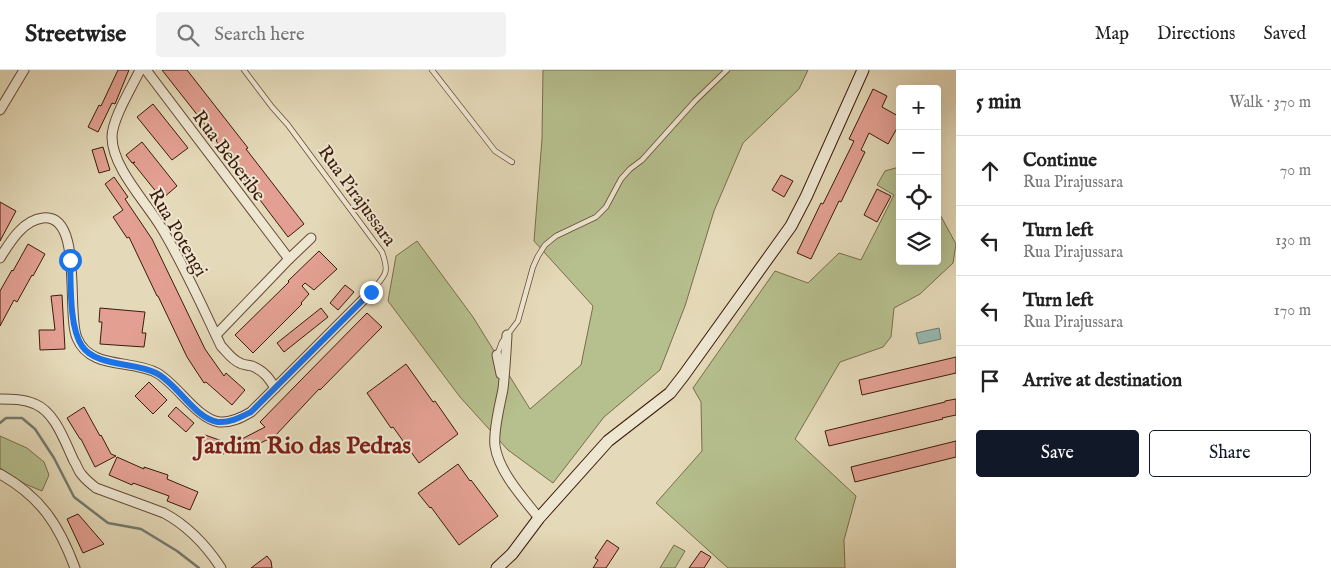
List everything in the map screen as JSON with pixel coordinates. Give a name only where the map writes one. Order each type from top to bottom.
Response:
[{"type":"street","points":[[0,110],[24,70]]},
{"type":"street","name":"Rua Potengi","points":[[140,70],[115,121],[112,136],[114,150],[121,167],[161,227],[222,346],[239,363],[263,372],[275,388]]},
{"type":"street","name":"Rua Beberibe","points":[[146,70],[289,259]]},
{"type":"street","points":[[497,568],[512,554],[539,518],[608,441],[670,393],[684,375],[791,226],[806,198],[863,70]]},
{"type":"street","name":"Rua Pirajussara","points":[[0,258],[10,242],[32,220],[47,217],[53,218],[62,226],[67,238],[73,323],[77,338],[84,349],[98,358],[156,372],[168,380],[203,416],[218,422],[228,422],[251,412],[371,292]]},
{"type":"street","points":[[216,335],[311,238]]},
{"type":"street","points":[[507,335],[503,386],[495,434],[495,446],[503,468],[519,494],[539,518]]},
{"type":"street","points":[[497,355],[503,386]]},
{"type":"street","points":[[0,398],[26,401],[44,409],[52,418],[81,474],[88,481],[96,488],[174,518],[187,527],[212,554],[221,568]]},
{"type":"street","points":[[0,474],[26,491],[40,504],[68,548],[75,568]]},
{"type":"lane","name":"Rua Pirajussara","points":[[244,70],[294,133],[382,252],[387,265],[385,275],[371,292]]},
{"type":"lane","points":[[432,70],[495,151],[512,162]]},
{"type":"lane","points":[[497,355],[502,342],[518,321],[533,267],[545,245],[556,236],[596,217],[606,207],[621,179],[642,160],[695,101],[727,70]]},
{"type":"green space","points":[[543,70],[808,70],[799,89],[743,143],[714,211],[685,306],[660,370],[604,417],[553,483],[508,450],[460,397],[388,301],[396,256],[417,241],[473,317],[530,409],[581,365],[593,306],[534,241],[542,139]]},
{"type":"green space","points":[[896,168],[896,265],[941,265],[941,216],[956,244],[953,263],[920,294],[894,308],[891,337],[883,347],[840,362],[795,439],[856,496],[844,540],[845,568],[728,568],[656,503],[702,451],[701,402],[693,388],[775,271],[808,283],[839,253],[861,260],[894,195],[877,185],[885,171]]},
{"type":"green space","points":[[0,436],[27,448],[44,462],[49,475],[42,491],[25,484],[0,468]]},
{"type":"green space","points":[[674,545],[685,551],[675,568],[660,568]]},
{"type":"water","points":[[939,328],[941,339],[919,344],[916,333]]},
{"type":"building","points":[[118,70],[129,70],[115,104],[112,103],[98,132],[88,127],[99,105],[101,106]]},
{"type":"building","points":[[162,70],[187,70],[304,224],[288,237],[235,167],[237,166]]},
{"type":"building","points":[[873,89],[887,96],[882,107],[896,115],[896,130],[888,144],[869,133],[861,150],[865,152],[811,259],[797,253],[854,141],[849,139]]},
{"type":"building","points":[[153,104],[188,148],[172,160],[137,117]]},
{"type":"building","points":[[142,142],[177,186],[162,199],[133,163],[135,162],[132,163],[126,155]]},
{"type":"building","points":[[103,147],[110,170],[99,173],[92,150]]},
{"type":"building","points":[[781,175],[793,181],[784,197],[772,190]]},
{"type":"building","points":[[114,177],[128,197],[125,199],[152,239],[205,349],[224,376],[226,373],[245,390],[232,405],[206,382],[204,383],[187,357],[129,237],[127,238],[113,217],[123,210],[105,184]]},
{"type":"building","points":[[877,189],[891,196],[877,222],[864,215]]},
{"type":"building","points":[[0,202],[16,211],[0,241]]},
{"type":"building","points":[[28,244],[45,254],[17,302],[14,300],[0,326],[0,291]]},
{"type":"building","points":[[319,251],[337,269],[314,290],[305,283],[302,286],[309,294],[302,304],[253,353],[235,335]]},
{"type":"building","points":[[345,285],[354,292],[338,310],[330,303]]},
{"type":"building","points":[[62,295],[65,349],[40,350],[39,330],[55,330],[51,296]]},
{"type":"building","points":[[100,308],[145,312],[142,333],[146,333],[144,347],[100,344],[102,322],[99,322]]},
{"type":"building","points":[[321,308],[328,317],[284,352],[277,343]]},
{"type":"building","points":[[367,313],[382,327],[319,389],[275,436],[244,451],[238,441],[265,427],[260,422]]},
{"type":"building","points":[[956,357],[956,373],[862,395],[859,380]]},
{"type":"building","points":[[406,364],[458,434],[419,463],[393,427],[391,428],[367,393]]},
{"type":"building","points":[[149,382],[167,400],[153,414],[135,396]]},
{"type":"building","points":[[956,399],[956,415],[829,446],[825,431]]},
{"type":"building","points":[[84,407],[111,454],[116,456],[95,467],[81,439],[67,418]]},
{"type":"building","points":[[176,407],[194,423],[186,432],[168,416]]},
{"type":"building","points":[[205,435],[228,443],[224,454],[201,446]]},
{"type":"building","points":[[956,441],[956,457],[855,482],[851,467]]},
{"type":"building","points":[[117,457],[144,469],[144,467],[168,475],[167,479],[198,492],[190,510],[167,501],[169,496],[133,483],[132,485],[109,475]]},
{"type":"building","points":[[458,464],[498,516],[459,545],[431,507],[418,493]]},
{"type":"building","points":[[78,514],[104,544],[83,553],[67,519]]},
{"type":"building","points":[[607,540],[619,548],[606,568],[593,568],[598,560],[595,558]]},
{"type":"building","points":[[701,551],[711,557],[704,568],[689,568]]},
{"type":"building","points":[[267,556],[271,561],[272,568],[251,568]]},
{"type":"waterway","points":[[0,423],[6,418],[22,418],[35,429],[54,458],[74,497],[108,523],[141,529],[177,551],[199,568]]},
{"type":"district","name":"Jardim Rio das Pedras","points":[[303,445]]},
{"type":"route","points":[[70,260],[73,323],[77,338],[84,349],[98,358],[156,372],[168,380],[203,416],[218,422],[228,422],[251,412],[371,292]]}]
